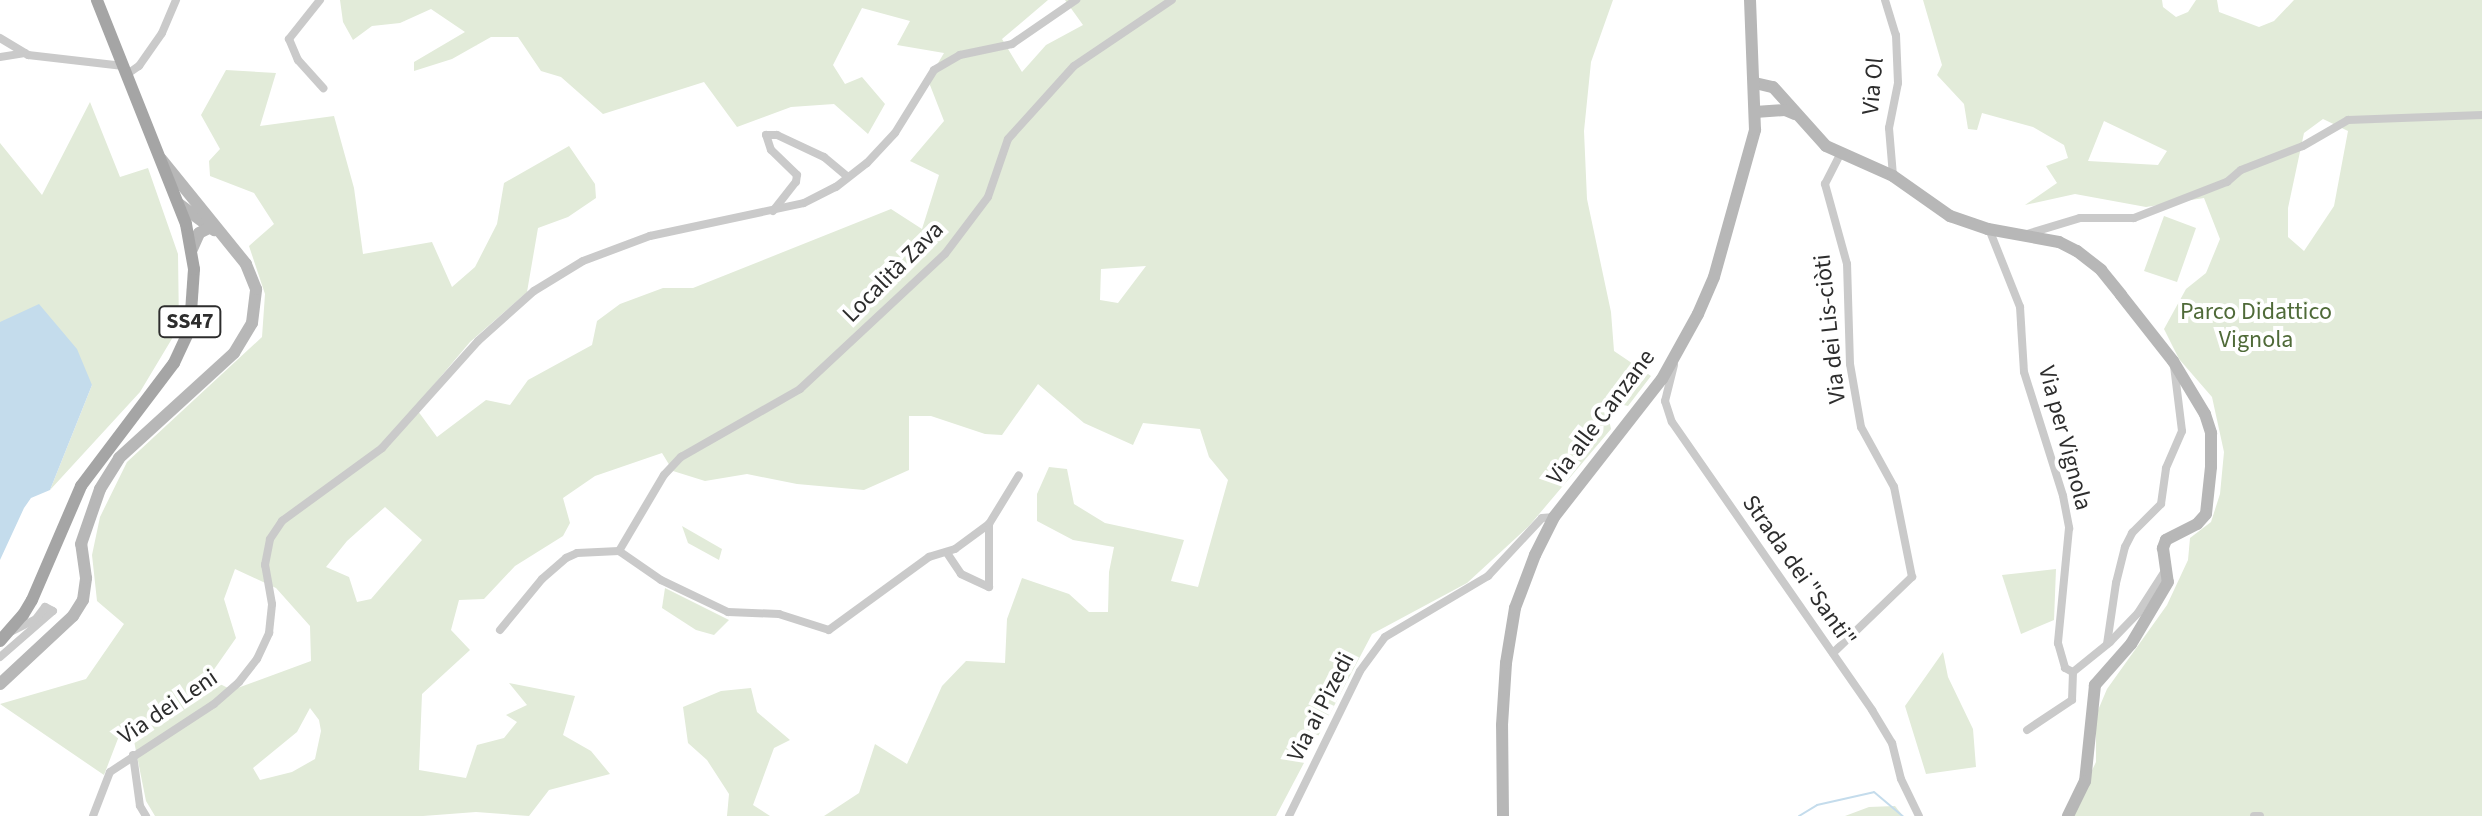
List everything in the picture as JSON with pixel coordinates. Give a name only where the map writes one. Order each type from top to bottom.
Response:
[{"type":"main road","name":"SS47","points":[[5,637],[32,600],[81,486],[174,363],[187,335],[191,312],[192,249],[178,204],[97,0]]},
{"type":"street","points":[[0,57],[25,53],[124,71],[139,66],[162,33],[176,0]]},
{"type":"street","points":[[320,0],[289,39],[298,60],[323,88]]},
{"type":"street","name":"Via dei Leni","points":[[93,816],[110,772],[214,704],[239,682],[257,659],[269,633],[272,604],[265,565],[270,539],[292,512],[382,448],[478,341],[534,291],[583,261],[650,236],[804,203],[848,177],[895,133],[934,70],[960,55],[1012,44],[1076,0]]},
{"type":"street","name":"Località Zava","points":[[619,551],[664,475],[681,457],[800,389],[945,254],[988,197],[1008,139],[1074,66],[1172,0]]},
{"type":"street","name":"Via alle Canzane","points":[[1503,816],[1503,710],[1515,608],[1535,555],[1554,517],[1662,379],[1714,277],[1751,149],[1755,83],[1750,0]]},
{"type":"street","name":"Via Ol","points":[[1885,0],[1896,35],[1898,83],[1889,128],[1893,176]]},
{"type":"street","points":[[0,38],[25,53]]},
{"type":"street","points":[[1755,83],[1773,87],[1819,139],[1840,154],[1893,176],[1950,216],[1988,229],[2059,242],[2077,251],[2101,270],[2173,361],[2210,425],[2211,467],[2206,514],[2197,524],[2166,540],[2163,548],[2168,565],[2168,582],[2126,651],[2095,685],[2085,781],[2068,816]]},
{"type":"street","points":[[1755,112],[1785,110],[1798,115]]},
{"type":"street","points":[[2023,235],[2080,218],[2134,218],[2227,182],[2241,170],[2303,146],[2348,120],[2482,115]]},
{"type":"street","points":[[773,211],[796,182],[797,175],[771,150],[766,135],[797,144],[824,157],[848,177]]},
{"type":"street","name":"Via dei Lis-ciòti","points":[[1833,653],[1912,577],[1894,487],[1861,427],[1853,380],[1847,337],[1847,264],[1825,184],[1840,154]]},
{"type":"street","points":[[0,684],[73,616],[83,600],[86,578],[81,544],[100,489],[119,458],[234,353],[252,323],[256,289],[235,247],[159,157]]},
{"type":"street","points":[[196,199],[184,197],[178,204],[235,247]]},
{"type":"street","points":[[192,249],[199,233],[211,227]]},
{"type":"street","name":"Via per Vignola","points":[[1988,229],[2020,307],[2024,372],[2063,496],[2069,528],[2058,643],[2065,668],[2073,672]]},
{"type":"street","name":"Strada dei \"Santi\"","points":[[1681,346],[1665,401],[1672,422],[1892,743],[1901,779],[1919,816]]},
{"type":"street","points":[[2107,644],[2125,547],[2132,533],[2161,504],[2166,468],[2182,431],[2173,361]]},
{"type":"street","points":[[500,630],[542,579],[566,558],[577,553],[619,551],[661,580],[728,612],[779,614],[829,630],[929,557],[947,553],[989,524],[1019,475]]},
{"type":"street","name":"Via ai Pizedi","points":[[1289,816],[1360,671],[1385,637],[1488,576],[1542,518],[1554,517]]},
{"type":"street","points":[[947,553],[961,574],[989,587],[989,524]]},
{"type":"street","points":[[2027,730],[2072,700],[2073,672],[2107,644],[2153,594],[2168,565]]},
{"type":"street","points":[[0,657],[53,611],[45,607],[36,619],[5,637]]},
{"type":"street","points":[[133,755],[140,806],[146,816]]},
{"type":"green space","points":[[340,0],[1048,0],[1002,39],[1022,72],[1046,45],[1083,25],[1065,0],[1613,0],[1591,62],[1584,131],[1587,199],[1611,312],[1614,351],[1651,376],[1628,406],[1605,401],[1611,429],[1529,526],[1467,583],[1372,634],[1276,816],[824,816],[859,793],[875,744],[907,764],[942,686],[966,661],[1005,663],[1007,619],[1022,578],[1069,594],[1089,612],[1108,612],[1109,572],[1114,547],[1073,540],[1037,521],[1037,494],[1049,467],[1067,469],[1074,504],[1105,523],[1184,540],[1171,581],[1198,587],[1228,480],[1209,457],[1200,429],[1143,423],[1133,445],[1084,423],[1038,384],[1002,435],[985,434],[931,416],[909,416],[909,470],[864,490],[797,484],[747,474],[705,481],[673,471],[662,453],[595,476],[563,498],[570,523],[563,536],[515,566],[484,599],[459,600],[451,630],[470,650],[422,694],[419,770],[466,778],[477,745],[504,738],[517,722],[506,715],[527,705],[509,683],[575,696],[563,735],[591,751],[610,774],[549,790],[529,816],[476,812],[423,816],[155,816],[146,801],[132,731],[119,736],[104,775],[0,704],[86,679],[124,624],[97,601],[92,555],[100,517],[127,462],[262,337],[265,294],[249,246],[274,224],[254,193],[210,176],[209,161],[220,149],[201,115],[226,70],[276,73],[260,126],[334,116],[354,188],[363,254],[432,242],[452,287],[475,267],[497,224],[504,183],[569,146],[595,184],[596,198],[568,217],[538,228],[527,292],[470,342],[415,407],[437,437],[486,400],[510,405],[528,380],[592,345],[597,321],[620,304],[663,288],[693,288],[891,209],[922,229],[939,175],[910,161],[944,121],[928,80],[944,53],[897,45],[910,21],[862,8],[833,65],[845,84],[862,77],[885,104],[868,134],[834,104],[791,107],[737,127],[704,82],[603,114],[561,77],[541,71],[518,37],[491,37],[452,59],[414,71],[414,62],[465,32],[431,9],[400,23],[372,26],[353,40],[343,22]],"holes":[[[1146,266],[1118,303],[1100,300],[1101,269]],[[385,507],[422,540],[371,599],[357,602],[349,577],[326,567],[347,541]],[[235,569],[276,588],[310,626],[311,661],[232,690],[208,678],[236,638],[224,599]],[[310,708],[319,720],[321,731],[315,759],[292,772],[260,780],[253,768],[297,732]]]},
{"type":"green space","name":"Parco Didattico Vignola","points":[[1923,0],[2162,0],[2163,7],[2176,17],[2188,12],[2196,0],[2217,0],[2219,12],[2259,27],[2274,21],[2294,0],[2482,0],[2482,816],[2070,816],[2096,762],[2096,715],[2107,689],[2167,605],[2188,560],[2190,538],[2211,522],[2220,494],[2224,452],[2212,397],[2179,359],[2164,329],[2186,289],[2206,273],[2220,239],[2204,198],[2146,207],[2075,194],[2025,205],[2057,183],[2046,166],[2068,158],[2064,145],[2033,127],[1982,113],[1977,130],[1968,129],[1964,104],[1937,75],[1942,65]],"holes":[[[2323,119],[2348,131],[2334,206],[2304,251],[2288,237],[2288,208],[2304,133]],[[2104,121],[2167,151],[2158,165],[2088,161]]]},
{"type":"green space","points":[[90,102],[120,177],[148,168],[178,254],[179,327],[140,392],[50,490],[92,385],[0,322],[0,143],[42,195]]},
{"type":"green space","points":[[2164,216],[2196,228],[2177,282],[2144,271]]},
{"type":"green space","points":[[682,526],[722,549],[719,560],[688,543]]},
{"type":"green space","points":[[2056,569],[2054,620],[2021,634],[2002,575]]},
{"type":"green space","points":[[665,588],[729,620],[714,635],[696,630],[662,608]]},
{"type":"green space","points":[[1943,652],[1948,677],[1973,729],[1976,767],[1926,774],[1905,706]]},
{"type":"green space","points":[[751,688],[757,712],[790,740],[774,748],[753,805],[770,816],[727,816],[729,794],[707,760],[688,743],[683,707],[721,691]]},
{"type":"green space","points":[[1895,806],[1903,816],[1845,816],[1869,807]]},
{"type":"water","points":[[39,304],[77,349],[92,385],[50,490],[31,498],[0,560],[0,322]]},
{"type":"waterway","points":[[1799,816],[1817,805],[1874,792],[1903,816]]}]
